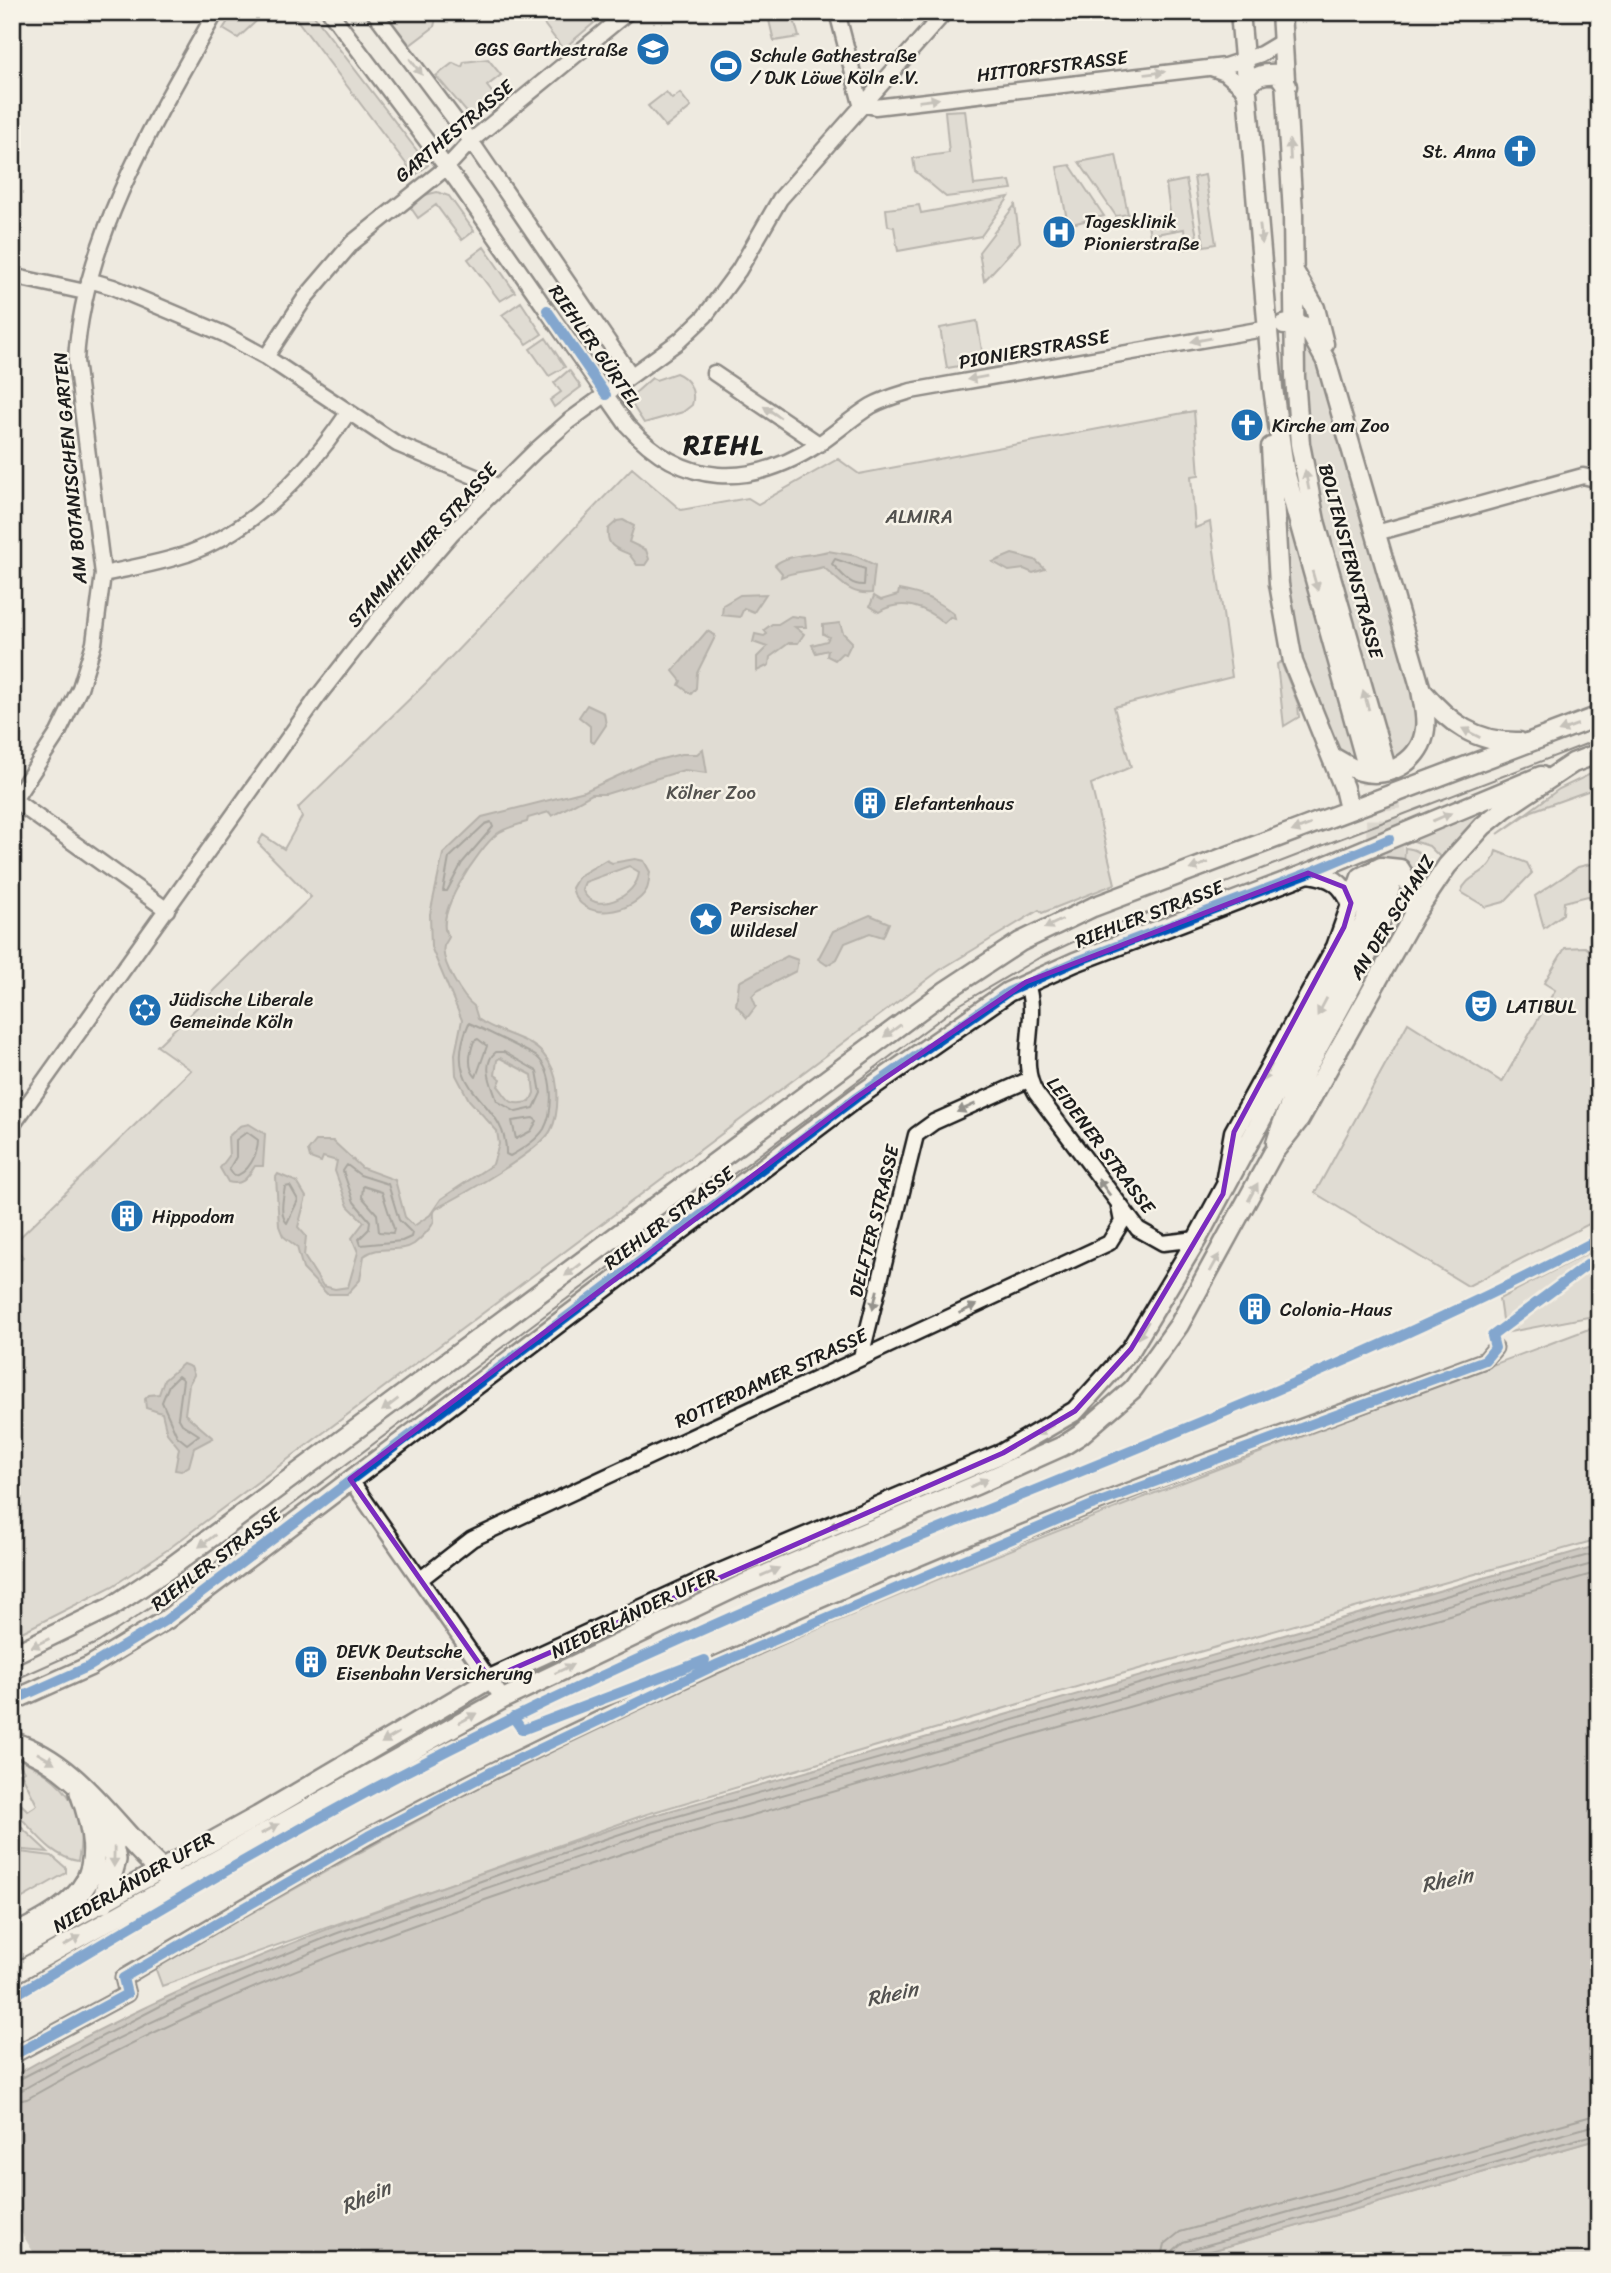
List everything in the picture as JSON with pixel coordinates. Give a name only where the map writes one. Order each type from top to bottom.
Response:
[{"type":"highway","points":[[12,1743],[42,1755],[76,1780],[167,1876]]},
{"type":"highway","points":[[12,1937],[73,1901],[93,1868],[95,1838],[76,1780]]},
{"type":"highway","points":[[103,1902],[115,1860],[105,1811]]},
{"type":"main road","name":"BOLTENSTERNSTRASSE","points":[[1240,12],[1245,90],[1269,328],[1273,388],[1271,454],[1285,623],[1301,688],[1331,756],[1349,809]]},
{"type":"main road","name":"BOLTENSTERNSTRASSE","points":[[1273,388],[1291,495],[1376,766],[1306,477],[1297,411],[1292,323],[1293,269],[1287,86],[1281,12]]},
{"type":"main road","points":[[1245,90],[1253,78],[1263,73],[1278,74],[1287,86]]},
{"type":"main road","points":[[1293,269],[1315,308],[1326,361]]},
{"type":"main road","name":"BOLTENSTERNSTRASSE","points":[[1292,323],[1307,327],[1326,361],[1421,690],[1426,726],[1423,740],[1404,765],[1375,774],[1359,771],[1331,756]]},
{"type":"main road","points":[[1269,328],[1292,323]]},
{"type":"main road","points":[[1421,690],[1442,716],[1481,738],[1517,742],[1536,739],[1599,716]]},
{"type":"main road","name":"RIEHLER STRASSE","points":[[12,1655],[111,1607],[167,1570],[936,999],[1020,942],[1094,907],[1536,739]]},
{"type":"main road","name":"AN DER SCHANZ","points":[[1133,1389],[1158,1357],[1197,1295],[1273,1153],[1299,1120],[1414,915],[1447,866],[1483,826],[1573,763],[1599,753]]},
{"type":"main road","name":"RIEHLER STRASSE","points":[[12,1701],[90,1665],[166,1620],[857,1097],[963,1021],[1026,982],[1308,873],[1573,763]]},
{"type":"main road","name":"AN DER SCHANZ","points":[[1223,1194],[1234,1132],[1336,947],[1361,877],[1370,870],[1391,867],[1400,869],[1407,877],[1414,901],[1414,915]]},
{"type":"main road","points":[[1308,873],[1334,880],[1344,887],[1351,903]]},
{"type":"main road","name":"AN DER SCHANZ","points":[[1098,1388],[1131,1349],[1223,1194],[1348,958],[1384,878],[1374,944],[1285,1112],[1273,1153]]},
{"type":"main road","points":[[1179,1272],[1174,1295],[1179,1301],[1188,1302],[1197,1295]]},
{"type":"main road","name":"NIEDERLÄNDER UFER","points":[[12,1975],[258,1816],[491,1679],[723,1572],[1003,1453],[1075,1411],[1098,1388]]},
{"type":"main road","name":"NIEDERLÄNDER UFER","points":[[12,1952],[103,1902],[167,1876],[503,1699],[739,1586],[1063,1446],[1096,1423],[1133,1389]]},
{"type":"street","name":"AM BOTANISCHEN GARTEN","points":[[13,801],[58,733],[80,688],[94,643],[103,574],[76,361],[78,327],[87,286],[130,174],[216,12]]},
{"type":"street","name":"RIEHLER GÜRTEL","points":[[330,12],[447,167],[626,425],[652,448],[688,469],[713,477],[742,476],[762,471],[784,463],[819,444]]},
{"type":"street","name":"RIEHLER GÜRTEL","points":[[374,12],[471,141],[631,375]]},
{"type":"street","name":"GARTHESTRASSE","points":[[266,357],[306,298],[352,243],[447,167],[471,141],[628,12]]},
{"type":"street","points":[[837,12],[861,104]]},
{"type":"street","name":"STAMMHEIMER STRASSE","points":[[12,1126],[319,695],[376,623],[497,486],[563,426],[679,341],[705,316],[739,270],[780,200],[861,104],[945,12]]},
{"type":"street","name":"HITTORFSTRASSE","points":[[861,104],[875,107],[1210,67],[1261,54],[1283,41]]},
{"type":"street","points":[[1210,67],[1225,73],[1245,90]]},
{"type":"street","points":[[885,80],[899,103]]},
{"type":"street","points":[[12,276],[113,287],[224,334],[266,357],[348,413],[412,452],[497,486]]},
{"type":"street","name":"PIONIERSTRASSE","points":[[819,444],[872,405],[911,391],[1269,328]]},
{"type":"street","points":[[719,377],[819,444]]},
{"type":"street","points":[[103,574],[188,553],[255,515],[275,500],[310,464],[348,413]]},
{"type":"street","name":"BOLTENSTERNSTRASSE","points":[[1376,533],[1583,476],[1599,480]]},
{"type":"street","points":[[13,801],[167,910]]},
{"type":"street","name":"LEIDENER STRASSE","points":[[1026,982],[1031,995],[1032,1010],[1028,1080],[1119,1208],[1138,1229],[1163,1243],[1197,1239]]},
{"type":"street","name":"DELFTER STRASSE","points":[[861,1357],[916,1135],[934,1122],[1028,1080]]},
{"type":"street","name":"ROTTERDAMER STRASSE","points":[[422,1578],[472,1539],[1109,1243],[1122,1223],[1119,1208]]},
{"type":"street","points":[[12,2056],[127,1994],[122,1978],[368,1836],[494,1770],[718,1664],[947,1565],[1092,1505],[1485,1360],[1495,1348]]},
{"type":"street","points":[[350,1479],[422,1578],[503,1699]]},
{"type":"highlighted area","points":[[1308,873],[1344,887],[1351,903],[1344,927],[1234,1132],[1223,1194],[1131,1349],[1075,1411],[1003,1453],[490,1679],[350,1479],[857,1097],[1026,982]]},
{"type":"green space","points":[[234,12],[260,12],[263,15],[238,38],[223,29]]},
{"type":"green space","points":[[291,12],[311,12],[428,165],[408,181],[410,169]]},
{"type":"green space","points":[[384,12],[437,13],[434,27],[410,45]]},
{"type":"green space","points":[[535,12],[607,12],[563,49]]},
{"type":"green space","points":[[767,12],[792,12],[799,37],[774,41]]},
{"type":"green space","points":[[488,59],[501,75],[487,86],[498,100],[483,112],[469,115],[436,76],[453,63],[462,67],[464,62]]},
{"type":"green space","points":[[666,92],[672,99],[680,93],[691,107],[666,127],[648,106]]},
{"type":"green space","points":[[965,110],[974,185],[1010,181],[1012,189],[946,197],[915,171],[913,158],[949,153],[945,111]]},
{"type":"green space","points":[[1116,155],[1128,214],[1116,216],[1079,162]]},
{"type":"green space","points":[[1070,165],[1104,216],[1068,225],[1057,167]]},
{"type":"green space","points":[[1205,175],[1216,244],[1204,246],[1194,177]]},
{"type":"green space","points":[[1186,180],[1199,247],[1186,249],[1184,229],[1150,235],[1147,219],[1170,213],[1166,184]]},
{"type":"green space","points":[[437,192],[449,196],[474,231],[462,240],[436,205],[418,218],[411,208],[425,195]]},
{"type":"green space","points":[[1009,197],[981,236],[898,251],[894,227],[888,226],[886,209],[919,205],[921,213]]},
{"type":"green space","points":[[1015,205],[1020,242],[984,281],[979,252]]},
{"type":"green space","points":[[484,247],[515,292],[500,301],[468,259]]},
{"type":"green space","points":[[521,302],[542,334],[527,344],[502,315]]},
{"type":"green space","points":[[977,321],[984,362],[947,368],[940,328]]},
{"type":"green space","points":[[546,338],[565,367],[549,376],[530,349]]},
{"type":"green space","points":[[1302,339],[1309,343],[1341,438],[1419,708],[1416,743],[1392,763],[1323,519],[1309,457],[1302,401]]},
{"type":"green space","points":[[569,370],[581,387],[554,407],[550,400],[561,392],[554,383]]},
{"type":"green space","points":[[676,373],[685,378],[690,386],[692,405],[683,412],[644,423],[633,406],[634,394],[652,378],[656,380]]},
{"type":"green space","name":"Kölner Zoo","points":[[1194,411],[1199,475],[1191,476],[1195,528],[1210,522],[1232,677],[1114,707],[1131,767],[1091,784],[1115,884],[1042,913],[1039,910],[940,970],[167,1550],[113,1586],[12,1637],[12,1268],[23,1257],[12,1245],[191,1070],[157,1046],[311,897],[258,843],[263,835],[284,849],[302,817],[298,808],[426,683],[632,468],[681,510],[748,498],[758,504],[838,459],[859,474]]},
{"type":"green space","points":[[1282,492],[1358,763],[1344,756],[1328,733],[1312,700],[1289,624]]},
{"type":"green space","points":[[1281,662],[1298,704],[1299,717],[1284,726],[1277,664]]},
{"type":"green space","points":[[1599,770],[1599,787],[1532,811],[1498,834],[1559,789]]},
{"type":"green space","points":[[1505,797],[1442,859],[1429,846],[1404,838]]},
{"type":"green space","points":[[1405,848],[1419,852],[1434,868],[1428,877],[1404,863]]},
{"type":"green space","points":[[1496,851],[1527,863],[1532,873],[1504,902],[1486,907],[1461,892],[1469,881],[1489,866]]},
{"type":"green space","points":[[1599,862],[1599,898],[1588,896],[1564,902],[1563,914],[1544,928],[1535,896],[1578,867]]},
{"type":"green space","points":[[1585,947],[1599,957],[1599,1219],[1468,1286],[1315,1193],[1408,1023],[1502,1082],[1555,990],[1544,983],[1565,948]]},
{"type":"green space","points":[[1599,1247],[1599,1315],[1504,1333],[1499,1299]]},
{"type":"green space","points":[[1599,1328],[1599,1539],[1100,1680],[647,1814],[162,1986],[155,1967],[533,1759],[663,1697],[891,1599],[1122,1506],[1586,1330]]},
{"type":"green space","points":[[12,1756],[45,1773],[68,1795],[80,1824],[78,1861],[53,1850],[19,1816],[17,1810],[22,1805],[28,1811],[37,1805],[21,1773],[24,1771],[17,1760],[12,1761]]},
{"type":"green space","points":[[12,1812],[21,1827],[48,1852],[12,1849]]},
{"type":"green space","points":[[12,1851],[52,1856],[66,1868],[66,1873],[12,1904]]},
{"type":"green space","points":[[1599,2139],[1599,2261],[1176,2261]]},
{"type":"water","points":[[623,520],[634,526],[629,542],[646,550],[649,559],[645,565],[637,565],[629,554],[610,543],[608,529],[617,521]]},
{"type":"water","points":[[828,551],[856,556],[875,565],[872,593],[851,590],[823,567],[781,577],[782,573],[775,565],[793,557]]},
{"type":"water","points":[[1012,554],[1035,560],[1045,569],[1033,573],[1024,569],[1009,571],[993,562]]},
{"type":"water","points":[[899,590],[935,601],[954,614],[955,619],[950,617],[944,623],[913,606],[896,606],[879,612],[870,606],[874,596],[881,600],[898,595]]},
{"type":"water","points":[[766,594],[754,612],[744,608],[740,617],[722,615],[723,605],[740,595]]},
{"type":"water","points":[[791,616],[805,618],[806,627],[795,627],[804,634],[798,643],[789,643],[770,657],[769,665],[757,671],[757,657],[767,647],[753,642],[755,634],[764,636],[767,634],[764,630],[772,624],[778,624]]},
{"type":"water","points":[[840,623],[843,633],[852,642],[846,654],[842,653],[835,660],[827,656],[828,650],[816,653],[812,645],[827,641],[829,637],[823,634],[823,625]]},
{"type":"water","points":[[707,631],[715,635],[714,639],[697,673],[696,688],[691,694],[679,685],[681,681],[673,671]]},
{"type":"water","points":[[587,705],[604,713],[606,725],[594,743],[590,741],[590,726],[579,717]]},
{"type":"water","points":[[703,749],[707,773],[684,770],[606,794],[592,794],[552,816],[549,812],[528,818],[527,822],[497,834],[469,868],[451,900],[446,915],[445,928],[449,937],[444,946],[446,961],[459,988],[474,1006],[478,1019],[529,1043],[549,1062],[555,1074],[557,1088],[557,1109],[553,1125],[544,1139],[517,1161],[437,1208],[432,1226],[414,1244],[370,1252],[364,1256],[360,1280],[347,1294],[327,1294],[303,1269],[297,1247],[283,1236],[279,1226],[278,1174],[297,1182],[306,1197],[298,1227],[306,1236],[304,1256],[323,1286],[335,1289],[348,1287],[358,1252],[352,1238],[364,1222],[348,1206],[335,1171],[337,1161],[323,1157],[321,1162],[310,1158],[308,1151],[316,1141],[333,1141],[362,1168],[395,1180],[405,1217],[414,1226],[430,1215],[441,1199],[493,1164],[499,1144],[497,1131],[469,1100],[456,1075],[455,1054],[462,1020],[431,947],[430,914],[443,854],[482,817],[585,791],[646,763],[681,754],[697,754]],"holes":[[[500,1058],[532,1075],[534,1093],[530,1102],[513,1102],[498,1086],[501,1079],[495,1075],[497,1060]]]},
{"type":"water","points":[[635,859],[644,861],[650,872],[647,889],[640,898],[620,909],[596,911],[586,907],[577,899],[572,888],[579,876],[606,860],[612,863]],"holes":[[[629,866],[639,872],[631,889],[623,896],[605,903],[588,898],[582,889],[585,882]]]},
{"type":"water","points":[[870,915],[889,923],[883,937],[870,933],[845,943],[837,959],[827,965],[818,959],[833,931]]},
{"type":"water","points":[[787,956],[798,960],[796,971],[757,991],[752,996],[756,1006],[747,1018],[736,1005],[739,982]]},
{"type":"water","points":[[249,1124],[265,1134],[263,1166],[255,1166],[241,1182],[228,1182],[220,1168],[229,1156],[228,1137],[240,1126]]},
{"type":"water","points":[[183,1364],[191,1367],[194,1375],[189,1384],[185,1414],[213,1438],[194,1448],[189,1466],[181,1471],[175,1470],[179,1448],[167,1433],[162,1413],[146,1408],[145,1399],[149,1395],[159,1394],[164,1380]]},
{"type":"water","name":"Rhein","points":[[1599,1545],[1599,2139],[1176,2261],[12,2261],[12,2077],[165,1998],[323,1931],[648,1817]]},
{"type":"pier","points":[[12,2218],[39,2261],[12,2261]]},
{"type":"tunnel","points":[[1385,765],[1394,836],[1392,879]]},
{"type":"tunnel","points":[[1367,766],[1375,811],[1376,877]]},
{"type":"tram line","points":[[12,1681],[99,1642],[196,1577],[959,1005],[1037,959],[1075,941],[1599,739]]},
{"type":"cycle path","points":[[547,310],[606,395]]},
{"type":"cycle path","points":[[12,1701],[90,1666],[166,1620],[857,1097],[1008,992],[1075,962],[1308,873],[1389,839]]},
{"type":"cycle path","points":[[12,1997],[327,1814],[451,1748],[570,1690],[804,1585],[1376,1347],[1599,1239]]},
{"type":"cycle path","points":[[12,2056],[127,1994],[123,1978],[368,1836],[493,1771],[718,1664],[1092,1505],[1485,1360],[1495,1348],[1492,1336],[1599,1256]]},
{"type":"cycle path","points":[[513,1717],[522,1730],[705,1660]]},
{"type":"place","name":"GGS Garthestraße","points":[[653,49]]},
{"type":"place","name":"Schule Gathestraße / DJK Löwe Köln e.V.","points":[[726,66]]},
{"type":"place","name":"St. Anna","points":[[1520,151]]},
{"type":"place","name":"Tagesklinik Pionierstraße","points":[[1059,232]]},
{"type":"place","name":"Kirche am Zoo","points":[[1247,425]]},
{"type":"place","name":"Elefantenhaus","points":[[870,803]]},
{"type":"place","name":"Persischer Wildesel","points":[[706,919]]},
{"type":"place","name":"LATIBUL","points":[[1481,1006]]},
{"type":"place","name":"Jüdische Liberale Gemeinde Köln","points":[[145,1010]]},
{"type":"place","name":"Hippodom","points":[[127,1216]]},
{"type":"place","name":"Colonia-Haus","points":[[1255,1309]]},
{"type":"place","name":"DEVK Deutsche Eisenbahn Versicherung","points":[[311,1662]]},
{"type":"district","name":"RIEHL","points":[[724,445]]},
{"type":"park label","name":"ALMIRA","points":[[919,516]]}]
